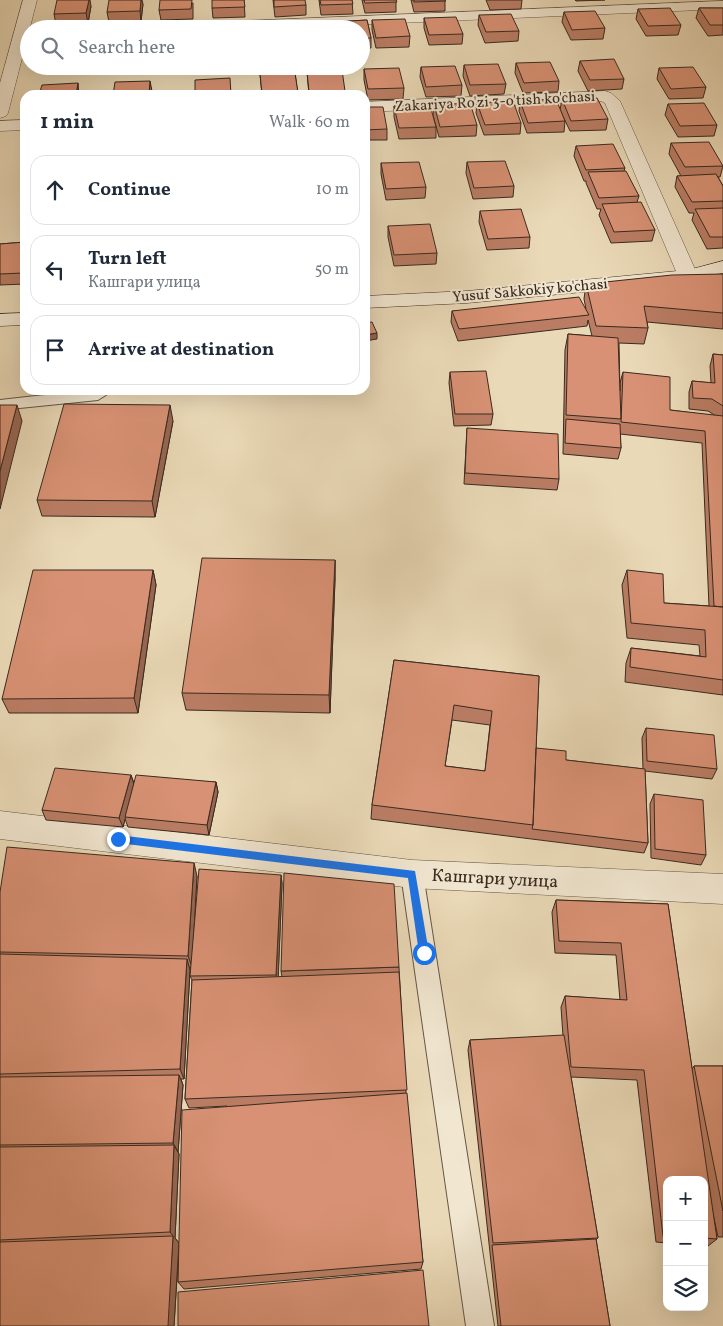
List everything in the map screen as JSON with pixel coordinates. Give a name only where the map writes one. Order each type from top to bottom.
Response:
[{"type":"street","points":[[24,20],[30,0]]},
{"type":"street","points":[[311,20],[565,6],[723,4]]},
{"type":"street","points":[[0,113],[19,34]]},
{"type":"street","name":"Zakariya Ro'zi 3-o'tish ko'chasi","points":[[370,107],[605,96],[612,101],[688,276]]},
{"type":"street","points":[[0,126],[20,125]]},
{"type":"street","name":"Yusuf Sakkokiy ko'chasi","points":[[370,302],[467,297],[688,276],[723,267]]},
{"type":"street","points":[[0,320],[20,319]]},
{"type":"street","name":"Кашгари улица","points":[[0,825],[412,874],[723,889]]},
{"type":"lane","points":[[0,405],[98,395]]},
{"type":"lane","points":[[412,874],[480,1326]]},
{"type":"building","points":[[57,0],[89,0],[86,13],[54,14]]},
{"type":"building","points":[[109,0],[141,0],[140,11],[107,12]]},
{"type":"building","points":[[160,0],[192,0],[191,9],[159,10]]},
{"type":"building","points":[[212,0],[244,0],[245,7],[212,8]]},
{"type":"building","points":[[274,0],[305,0],[306,5],[274,7]]},
{"type":"building","points":[[320,0],[352,0],[353,4],[321,5]]},
{"type":"building","points":[[364,0],[396,0],[397,2],[365,3]]},
{"type":"building","points":[[414,0],[445,0],[446,1],[414,2]]},
{"type":"building","points":[[670,8],[681,25],[648,26],[638,9]]},
{"type":"building","points":[[699,8],[723,8],[723,25],[710,25]]},
{"type":"building","points":[[595,11],[605,28],[572,30],[564,12]]},
{"type":"building","points":[[511,14],[519,31],[486,32],[479,15]]},
{"type":"building","points":[[456,17],[463,34],[429,35],[424,18]]},
{"type":"building","points":[[405,19],[410,36],[376,38],[372,20]]},
{"type":"building","points":[[614,59],[624,79],[590,80],[580,61]]},
{"type":"building","points":[[550,62],[559,81],[524,83],[516,63]]},
{"type":"building","points":[[498,64],[506,84],[470,85],[464,65]]},
{"type":"building","points":[[455,66],[462,85],[426,87],[421,67]]},
{"type":"building","points":[[693,67],[706,87],[671,89],[659,68]]},
{"type":"building","points":[[399,68],[404,88],[368,89],[365,75],[370,75],[370,69]]},
{"type":"building","points":[[260,75],[295,75],[298,90],[262,90]]},
{"type":"building","points":[[307,75],[343,75],[345,90],[309,90]]},
{"type":"building","points":[[230,78],[231,90],[195,90],[195,80]]},
{"type":"building","points":[[150,81],[149,90],[114,90],[115,82]]},
{"type":"building","points":[[78,83],[77,90],[40,90],[42,85]]},
{"type":"building","points":[[597,98],[608,119],[571,121],[562,99]]},
{"type":"building","points":[[556,99],[565,121],[528,123],[520,101]]},
{"type":"building","points":[[513,101],[521,123],[485,125],[477,103]]},
{"type":"building","points":[[470,103],[477,125],[440,127],[434,105]]},
{"type":"building","points":[[704,103],[717,125],[680,126],[668,104]]},
{"type":"building","points":[[430,105],[436,127],[399,128],[394,106]]},
{"type":"building","points":[[370,107],[383,107],[387,129],[370,130]]},
{"type":"building","points":[[709,142],[723,166],[685,167],[671,143]]},
{"type":"building","points":[[613,144],[625,168],[586,170],[576,146]]},
{"type":"building","points":[[505,161],[514,186],[474,188],[467,162]]},
{"type":"building","points":[[419,162],[426,187],[386,189],[381,163]]},
{"type":"building","points":[[626,171],[639,196],[599,198],[588,172]]},
{"type":"building","points":[[716,174],[723,186],[723,201],[692,202],[677,176]]},
{"type":"building","points":[[641,202],[655,230],[614,232],[602,204]]},
{"type":"building","points":[[723,208],[723,237],[710,237],[695,209]]},
{"type":"building","points":[[521,209],[530,237],[488,239],[480,211]]},
{"type":"building","points":[[430,224],[437,253],[394,255],[388,226]]},
{"type":"building","points":[[20,242],[20,273],[0,274],[0,244]]},
{"type":"building","points":[[723,274],[723,313],[644,306],[648,328],[596,326],[586,284],[672,275]]},
{"type":"building","points":[[579,297],[589,315],[459,329],[452,311]]},
{"type":"building","points":[[370,322],[372,322],[377,333],[370,334]]},
{"type":"building","points":[[568,334],[618,338],[621,419],[566,415]]},
{"type":"building","points":[[713,354],[723,355],[723,406],[712,399],[693,398],[692,381],[715,383]]},
{"type":"building","points":[[486,371],[493,414],[455,414],[450,372]]},
{"type":"building","points":[[623,372],[670,377],[670,410],[723,416],[723,607],[714,606],[705,431],[621,422]]},
{"type":"building","points":[[64,404],[170,405],[152,501],[37,500]]},
{"type":"building","points":[[0,405],[17,405],[0,471]]},
{"type":"building","points":[[566,419],[620,424],[621,448],[565,443]]},
{"type":"building","points":[[467,428],[558,434],[559,479],[465,473]]},
{"type":"building","points":[[202,558],[335,560],[329,695],[182,693]]},
{"type":"building","points":[[33,570],[153,570],[134,698],[2,699]]},
{"type":"building","points":[[627,570],[663,574],[664,603],[723,607],[723,680],[630,667],[631,648],[706,657],[705,630],[631,623]]},
{"type":"building","points":[[394,660],[539,676],[533,825],[372,805]],"holes":[[[454,705],[492,711],[485,771],[445,766]]]},
{"type":"building","points":[[646,728],[714,735],[717,769],[647,761]]},
{"type":"building","points":[[536,748],[566,751],[566,760],[645,769],[648,843],[532,829]]},
{"type":"building","points":[[55,768],[131,775],[119,818],[42,810]]},
{"type":"building","points":[[136,775],[216,782],[207,825],[125,817]]},
{"type":"building","points":[[654,794],[703,800],[706,855],[655,849]]},
{"type":"building","points":[[7,847],[194,863],[188,956],[0,952],[0,892]]},
{"type":"building","points":[[199,869],[281,875],[276,975],[190,976]]},
{"type":"building","points":[[284,873],[394,884],[399,967],[281,971]]},
{"type":"building","points":[[556,900],[668,904],[708,1176],[663,1176],[663,1236],[644,1070],[571,1067],[565,996],[627,1000],[621,943],[559,941]]},
{"type":"building","points":[[0,954],[187,959],[180,1069],[0,1074]]},
{"type":"building","points":[[399,972],[407,1090],[185,1099],[192,980]]},
{"type":"building","points":[[564,1035],[598,1238],[493,1243],[470,1040]]},
{"type":"building","points":[[694,1066],[723,1066],[723,1211]]},
{"type":"building","points":[[179,1075],[173,1143],[0,1145],[0,1077]]},
{"type":"building","points":[[407,1093],[423,1262],[178,1282],[182,1110]]},
{"type":"building","points":[[174,1145],[170,1232],[0,1240],[0,1147]]},
{"type":"building","points":[[708,1177],[717,1239],[708,1238]]},
{"type":"building","points":[[173,1236],[168,1326],[0,1326],[0,1242]]},
{"type":"building","points":[[596,1239],[610,1326],[501,1326],[492,1245]]},
{"type":"building","points":[[423,1270],[429,1326],[178,1326],[178,1292]]},
{"type":"route","points":[[118,839],[412,874],[424,953]]}]
